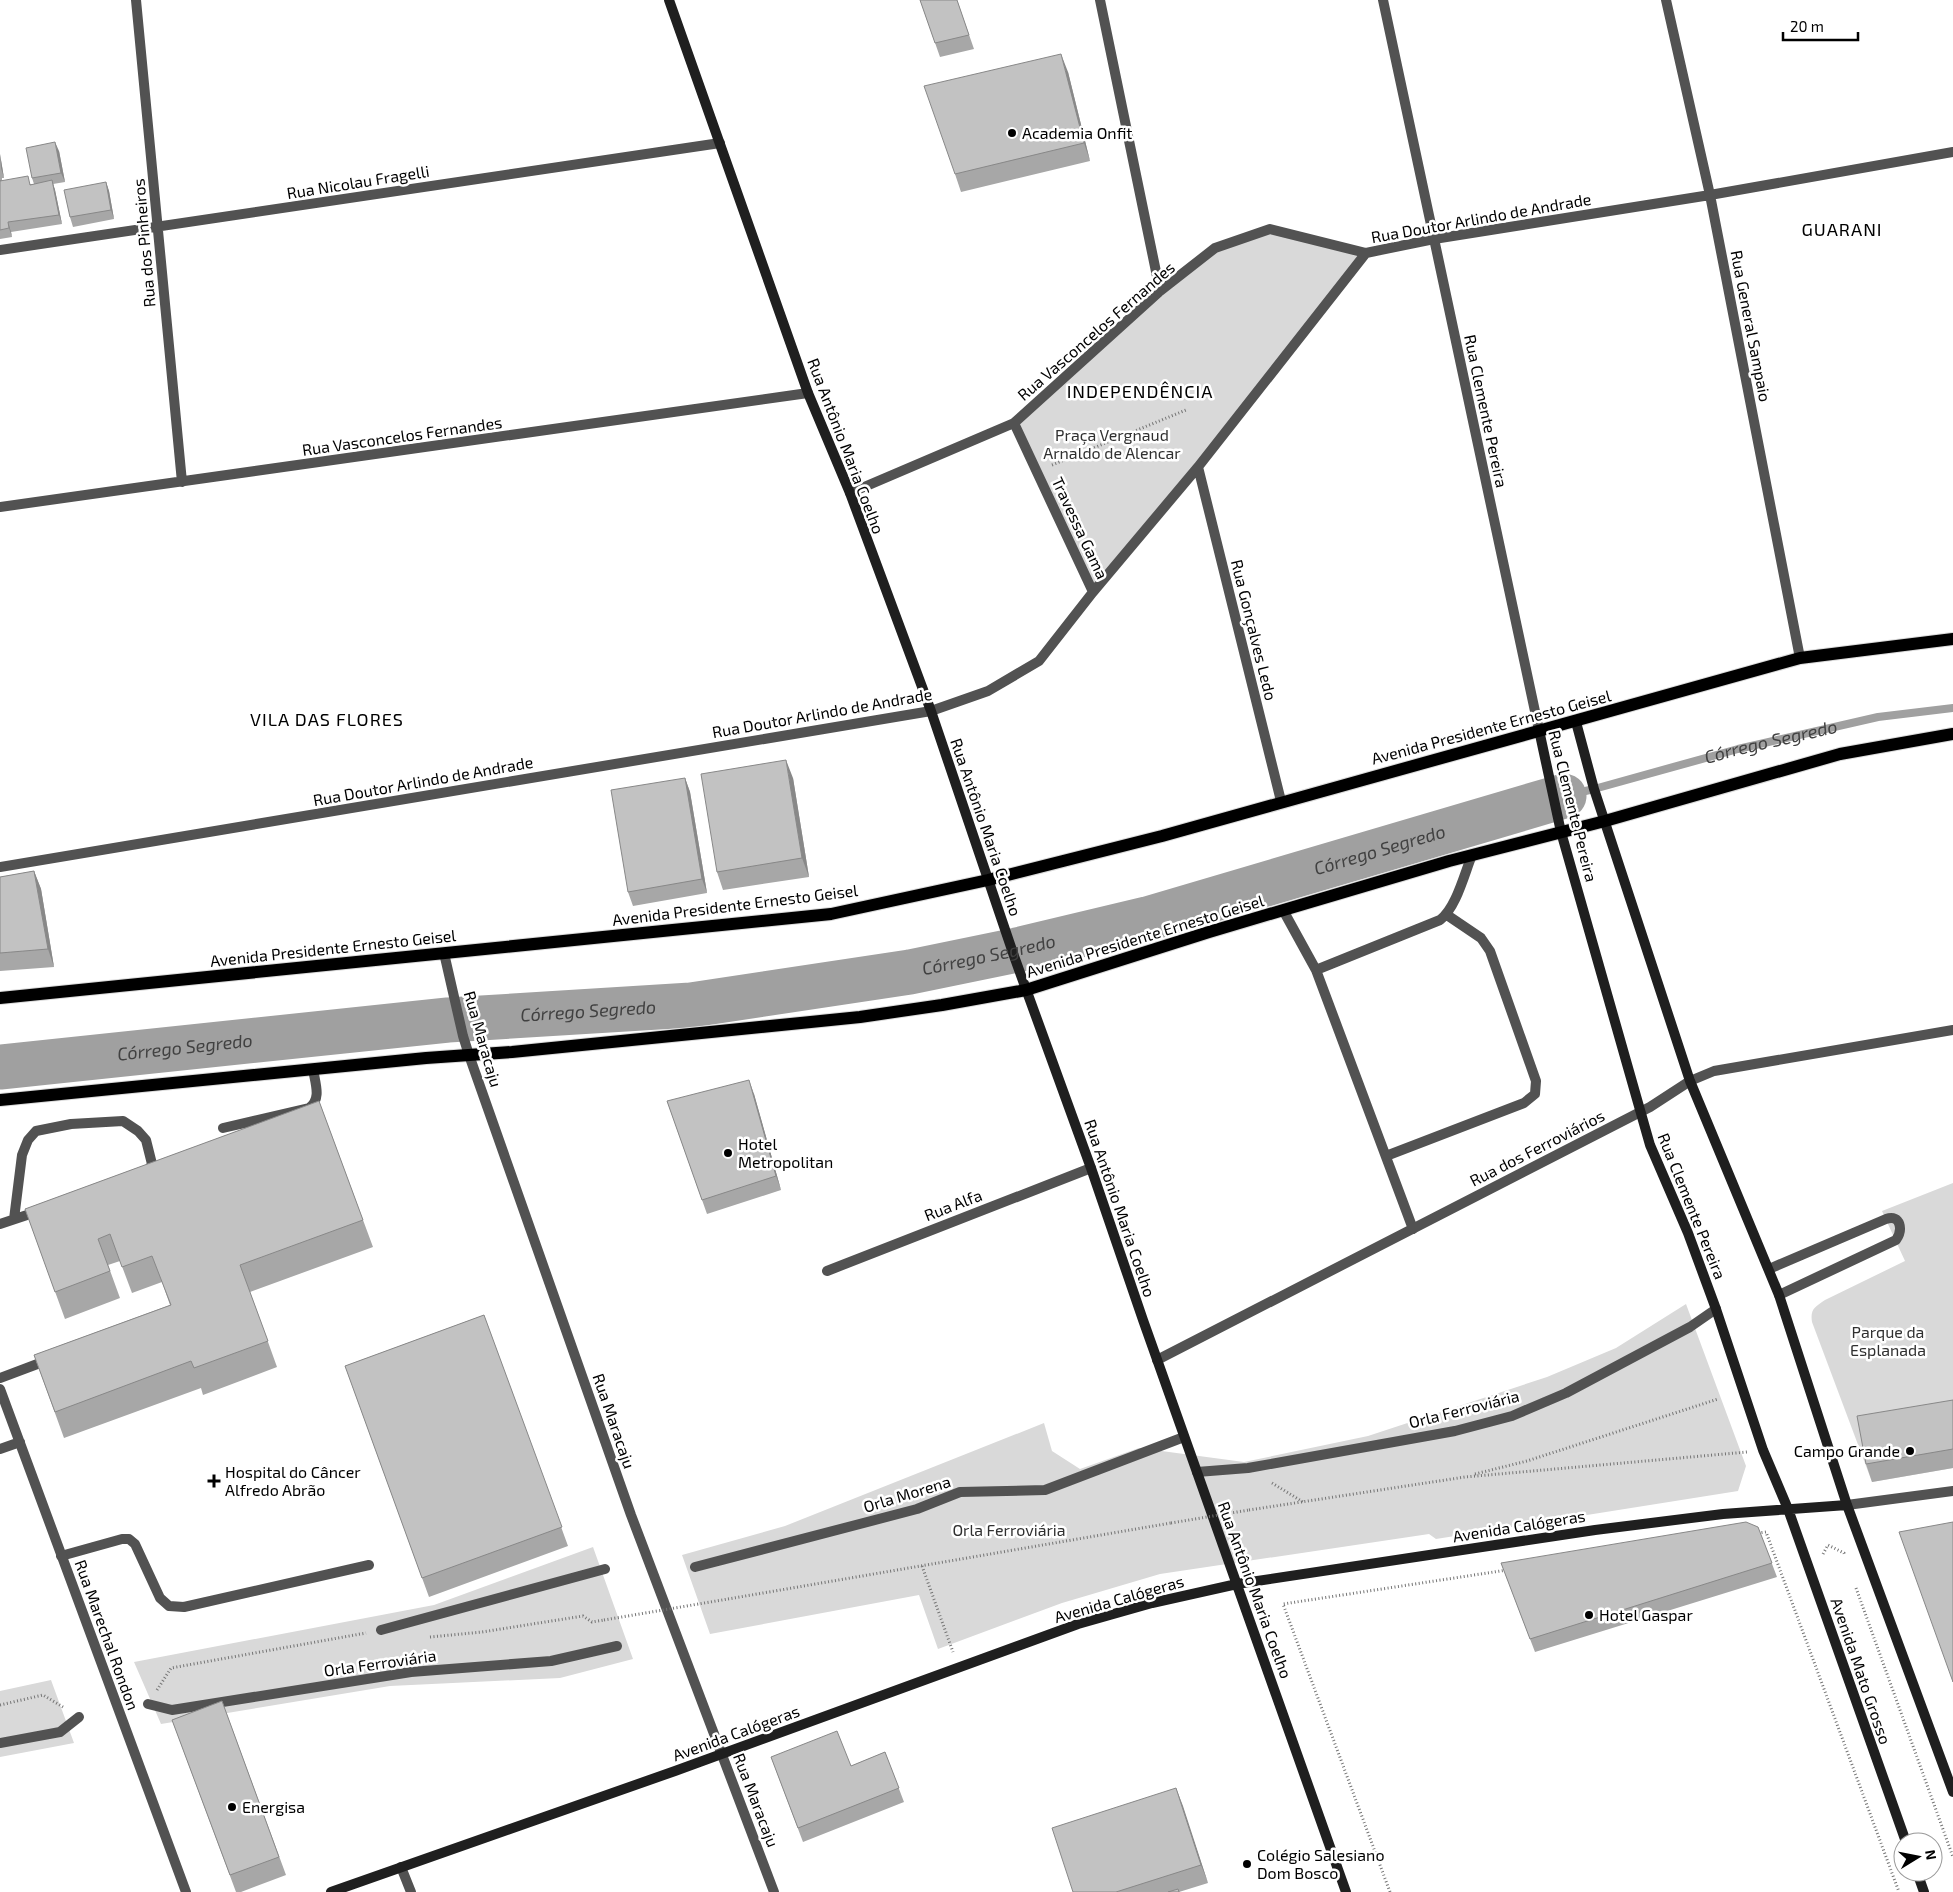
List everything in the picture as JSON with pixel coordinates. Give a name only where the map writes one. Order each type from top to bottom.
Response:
[{"type":"main road","name":"Rua Antônio Maria Coelho","points":[[670,0],[808,393],[850,493],[930,711],[1014,956],[1091,1168],[1184,1437],[1346,1892]]},
{"type":"main road","name":"Avenida Presidente Ernesto Geisel","points":[[0,998],[831,914],[988,880],[1162,836],[1281,801],[1539,730],[1576,722],[1800,658],[1953,639]]},
{"type":"main road","name":"Rua Clemente Pereira","points":[[1576,722],[1594,789],[1690,1081],[1779,1295],[1847,1506]]},
{"type":"main road","name":"Rua Clemente Pereira","points":[[1539,730],[1561,832],[1650,1146],[1688,1233],[1716,1309],[1763,1450],[1788,1509]]},
{"type":"main road","name":"Avenida Presidente Ernesto Geisel","points":[[0,1100],[860,1017],[1026,990],[1283,910],[1472,855],[1606,821],[1840,754],[1953,734]]},
{"type":"main road","name":"Avenida Calógeras","points":[[331,1892],[1078,1624],[1152,1603],[1237,1584],[1595,1530],[1723,1514],[1847,1506]]},
{"type":"main road","points":[[1847,1506],[1953,1792]]},
{"type":"main road","name":"Avenida Mato Grosso","points":[[1788,1509],[1902,1832]]},
{"type":"street","name":"Rua dos Pinheiros","points":[[136,0],[182,482]]},
{"type":"street","points":[[1100,0],[1160,291]]},
{"type":"street","name":"Rua Clemente Pereira","points":[[1383,0],[1539,730]]},
{"type":"street","name":"Rua General Sampaio","points":[[1666,0],[1710,195],[1800,658]]},
{"type":"street","name":"Rua Nicolau Fragelli","points":[[0,250],[720,143]]},
{"type":"street","name":"Rua Doutor Arlindo de Andrade","points":[[0,867],[930,711],[988,691],[1039,661],[1093,592],[1198,467],[1366,253],[1953,152]]},
{"type":"street","name":"Rua Vasconcelos Fernandes","points":[[850,493],[1014,423],[1160,291],[1216,248],[1270,229],[1366,253]]},
{"type":"street","name":"Rua Vasconcelos Fernandes","points":[[0,507],[808,393]]},
{"type":"street","name":"Travessa Gama","points":[[1014,423],[1093,592]]},
{"type":"street","name":"Rua Gonçalves Ledo","points":[[1198,467],[1281,801]]},
{"type":"street","points":[[1316,970],[1440,920],[1447,915],[1472,855]]},
{"type":"street","points":[[1283,910],[1316,970],[1413,1229]]},
{"type":"street","points":[[1386,1156],[1524,1103],[1535,1094],[1536,1081],[1490,951],[1481,938],[1447,915]]},
{"type":"street","name":"Rua Maracaju","points":[[444,953],[469,1055],[631,1515],[774,1892]]},
{"type":"street","name":"Rua dos Ferroviários","points":[[1157,1360],[1641,1111],[1690,1081],[1714,1071],[1953,1030]]},
{"type":"street","points":[[223,1128],[309,1108],[315,1103],[317,1098],[313,1069]]},
{"type":"street","points":[[14,1219],[22,1155],[28,1140],[36,1131],[72,1124],[123,1121],[138,1131],[146,1140],[152,1164],[149,1172],[142,1178]]},
{"type":"street","name":"Rua Alfa","points":[[827,1271],[1091,1168]]},
{"type":"street","points":[[0,1224],[51,1207]]},
{"type":"street","points":[[1769,1269],[1886,1219],[1896,1219],[1899,1223],[1900,1230],[1896,1240],[1779,1295]]},
{"type":"street","name":"Orla Ferroviária","points":[[1197,1472],[1248,1468],[1455,1431],[1512,1416],[1566,1393],[1690,1327],[1716,1309]]},
{"type":"street","points":[[0,1378],[55,1358]]},
{"type":"street","name":"Rua Marechal Rondon","points":[[0,1389],[186,1892]]},
{"type":"street","name":"Orla Morena","points":[[694,1567],[918,1509],[960,1492],[1045,1490],[1184,1437]]},
{"type":"street","points":[[0,1449],[20,1442]]},
{"type":"street","name":"Avenida Calógeras","points":[[1847,1506],[1953,1491]]},
{"type":"street","points":[[61,1556],[122,1538],[129,1539],[135,1544],[160,1598],[169,1606],[184,1607],[369,1565]]},
{"type":"street","name":"Orla Ferroviária","points":[[381,1630],[605,1569]]},
{"type":"street","name":"Orla Ferroviária","points":[[148,1704],[172,1710],[411,1672],[551,1661],[617,1646]]},
{"type":"street","points":[[0,1743],[60,1732],[80,1717]]},
{"type":"street","points":[[401,1867],[411,1892]]},
{"type":"path","points":[[1036,471],[1186,410]]},
{"type":"path","points":[[1465,1477],[1528,1461],[1718,1399]]},
{"type":"path","points":[[604,1620],[1249,1510],[1465,1477],[1739,1454],[1763,1450]]},
{"type":"path","points":[[1248,1468],[1304,1502]]},
{"type":"path","points":[[1756,1534],[1766,1532],[1899,1892]]},
{"type":"path","points":[[1820,1558],[1828,1545],[1844,1553],[1847,1562]]},
{"type":"path","points":[[922,1566],[958,1668]]},
{"type":"path","points":[[1390,1892],[1283,1604],[1510,1570]]},
{"type":"path","points":[[1854,1580],[1953,1857]]},
{"type":"path","points":[[0,1704],[44,1695],[80,1717]]},
{"type":"green space","name":"Praça Vergnaud Arnaldo de Alencar","points":[[1270,229],[1366,253],[1093,592],[1014,423],[1215,248]]},
{"type":"green space","name":"Parque da Esplanada","points":[[1953,1183],[1953,1468],[1872,1482],[1812,1322],[1812,1314],[1816,1307],[1825,1300],[1905,1261],[1882,1211]]},
{"type":"green space","name":"Orla Ferroviária","points":[[1686,1304],[1746,1466],[1738,1491],[1436,1539],[1429,1534],[1160,1574],[1062,1603],[938,1649],[919,1595],[710,1634],[682,1555],[785,1526],[1044,1423],[1052,1451],[1080,1469],[1139,1448],[1244,1462],[1368,1436],[1547,1377],[1616,1348]]},
{"type":"green space","points":[[593,1547],[633,1659],[560,1678],[390,1686],[161,1724],[134,1662],[434,1605]]},
{"type":"green space","points":[[51,1680],[74,1743],[0,1757],[0,1691]]},
{"type":"building","points":[[920,0],[957,0],[969,35],[935,43]]},
{"type":"building","name":"Academia Onfit","points":[[1061,54],[1084,143],[955,174],[924,86]]},
{"type":"building","points":[[55,142],[61,173],[32,178],[26,148]]},
{"type":"building","points":[[28,176],[30,185],[52,180],[59,215],[8,222],[9,228],[0,230],[0,181]]},
{"type":"building","points":[[106,182],[111,210],[70,217],[64,190]]},
{"type":"building","points":[[786,760],[802,858],[717,872],[701,774]]},
{"type":"building","points":[[685,778],[702,879],[628,892],[611,790]]},
{"type":"building","points":[[34,871],[48,949],[0,953],[0,877]]},
{"type":"building","name":"Hotel Metropolitan","points":[[749,1080],[776,1176],[702,1200],[667,1101]]},
{"type":"building","points":[[319,1101],[363,1220],[240,1265],[268,1341],[194,1368],[191,1361],[55,1412],[34,1355],[171,1305],[152,1256],[122,1267],[110,1234],[98,1239],[110,1271],[55,1292],[25,1209]]},
{"type":"building","points":[[484,1315],[562,1527],[422,1578],[345,1366]]},
{"type":"building","points":[[1953,1400],[1953,1449],[1866,1464],[1857,1416]]},
{"type":"building","name":"Hotel Gaspar","points":[[1746,1522],[1758,1527],[1772,1563],[1530,1639],[1501,1563]]},
{"type":"building","points":[[1953,1522],[1953,1682],[1899,1532]]},
{"type":"building","name":"Energisa","points":[[222,1701],[279,1857],[230,1875],[172,1720]]},
{"type":"building","points":[[837,1731],[851,1766],[885,1752],[899,1788],[798,1828],[771,1757]]},
{"type":"building","points":[[1176,1788],[1201,1865],[1116,1892],[1073,1892],[1052,1828]]},
{"type":"building","points":[[1178,1889],[1179,1892],[1168,1892]]},
{"type":"waterway","name":"Córrego Segredo","points":[[1564,796],[1738,749],[1878,717],[1953,708]]},
{"type":"waterway","name":"Córrego Segredo","points":[[0,1067],[448,1020],[691,1005],[910,972],[1017,950],[1147,919],[1564,796]]},
{"type":"place","name":"Academia Onfit","points":[[1012,133]]},
{"type":"place","name":"Hotel Metropolitan","points":[[728,1153]]},
{"type":"place","name":"Campo Grande","points":[[1910,1451]]},
{"type":"place","name":"Hospital do Câncer Alfredo Abrão","points":[[214,1481]]},
{"type":"place","name":"Hotel Gaspar","points":[[1589,1615]]},
{"type":"place","name":"Energisa","points":[[232,1807]]},
{"type":"place","name":"Colégio Salesiano Dom Bosco","points":[[1247,1864]]},
{"type":"district","name":"GUARANI","points":[[1842,230]]},
{"type":"district","name":"INDEPENDÊNCIA","points":[[1140,392]]},
{"type":"district","name":"VILA DAS FLORES","points":[[327,720]]}]
